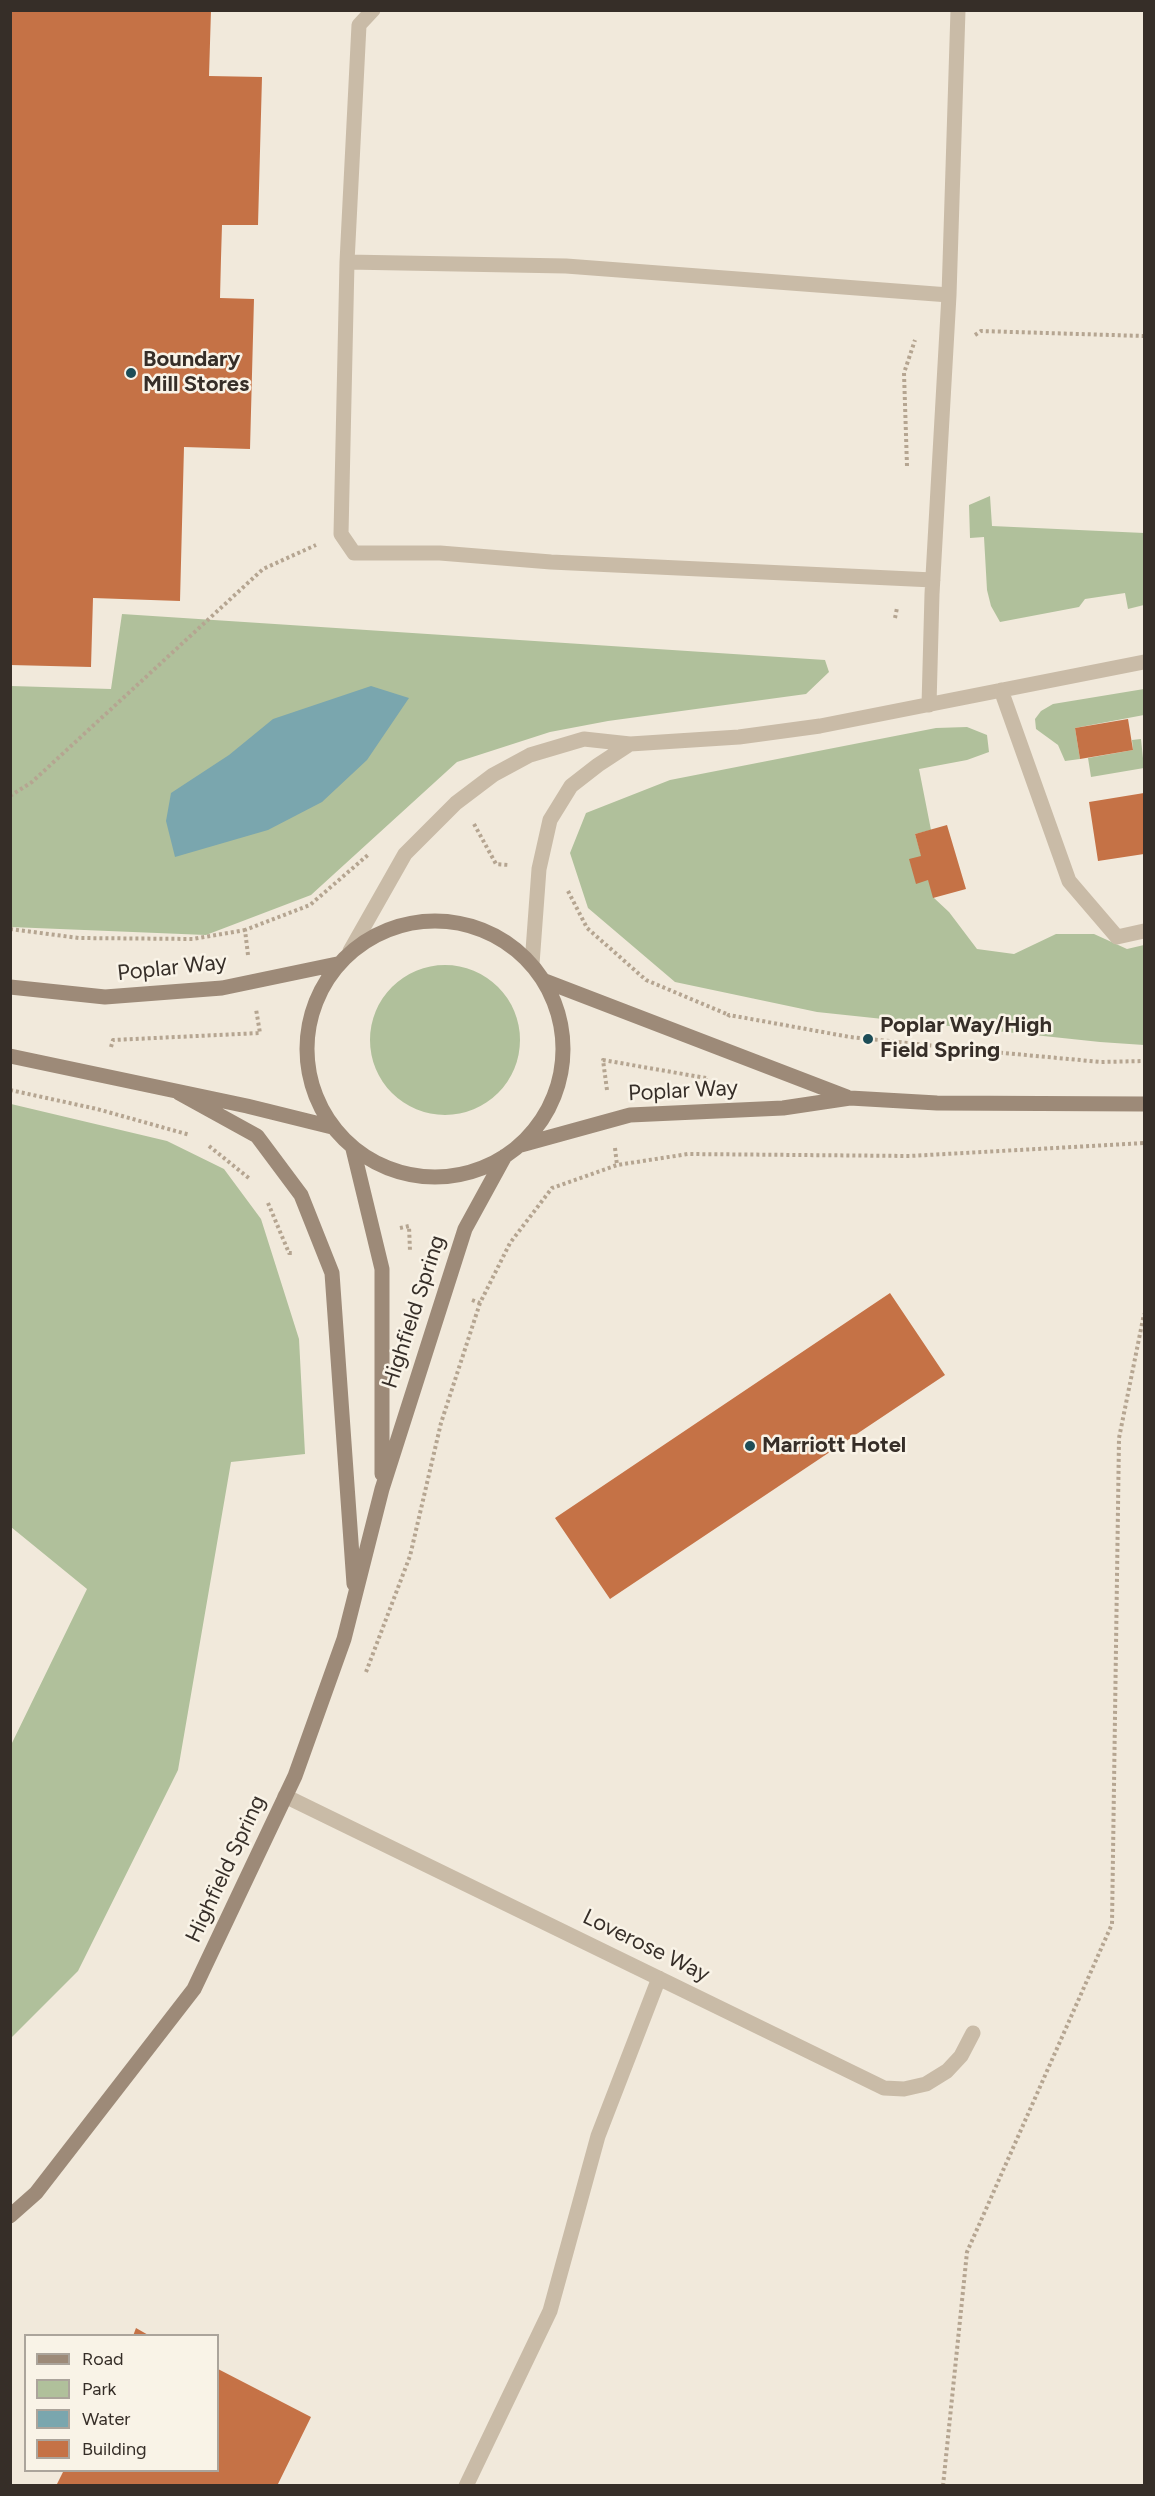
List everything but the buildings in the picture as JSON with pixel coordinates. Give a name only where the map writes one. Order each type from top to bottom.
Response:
[{"type":"main road","name":"Poplar Way","points":[[417,921],[452,921],[501,938],[532,964],[545,981],[558,1012],[564,1049],[561,1074],[556,1093],[542,1121],[521,1145],[506,1156],[477,1171],[439,1178],[409,1176],[382,1166],[353,1149],[332,1127],[315,1098],[306,1062],[306,1033],[318,993],[337,964],[350,951],[380,932],[417,921]]},
{"type":"main road","name":"Poplar Way","points":[[10,987],[105,997],[222,988],[337,964]]},
{"type":"main road","name":"Poplar Way","points":[[545,981],[850,1098]]},
{"type":"main road","points":[[10,1056],[247,1106],[332,1127]]},
{"type":"main road","points":[[179,1093],[257,1136],[301,1195],[332,1273],[355,1599]]},
{"type":"main road","name":"Poplar Way","points":[[521,1145],[630,1115],[783,1108],[850,1098],[937,1102],[1144,1104]]},
{"type":"main road","name":"Highfield Spring","points":[[353,1149],[382,1269],[382,1489]]},
{"type":"main road","name":"Highfield Spring","points":[[10,2216],[36,2193],[194,1989],[295,1776],[344,1639],[382,1489],[465,1229],[506,1156]]},
{"type":"lane","points":[[373,10],[359,25],[347,262],[341,534],[354,553],[440,553],[551,562],[933,580]]},
{"type":"lane","points":[[929,705],[933,580],[949,295],[958,10]]},
{"type":"lane","points":[[347,262],[566,266],[949,295]]},
{"type":"lane","points":[[350,951],[405,854],[456,803],[493,775],[530,755],[584,739],[630,744],[739,737],[820,726],[1144,662]]},
{"type":"lane","points":[[1001,690],[1069,881],[1117,936],[1144,931]]},
{"type":"lane","points":[[532,964],[539,869],[550,820],[571,786],[630,744]]},
{"type":"lane","name":"Loverose Way","points":[[285,1796],[884,2088],[904,2089],[926,2084],[947,2071],[961,2056],[973,2033]]},
{"type":"lane","points":[[466,2486],[550,2311],[598,2136],[659,1978]]},
{"type":"path","points":[[916,338],[970,338],[981,330],[1144,336]]},
{"type":"path","points":[[10,796],[32,782],[263,569],[341,534]]},
{"type":"path","points":[[10,929],[80,938],[182,939],[245,930]]},
{"type":"path","points":[[850,1037],[1101,1062],[1144,1061]]},
{"type":"path","points":[[10,1090],[97,1109]]},
{"type":"path","points":[[910,1156],[1144,1143]]},
{"type":"path","points":[[943,2486],[967,2252],[1112,1924],[1119,1438],[1144,1314]]},
{"type":"green space","points":[[990,496],[992,526],[1144,533],[1144,605],[1128,609],[1125,593],[1085,599],[1079,607],[1000,622],[991,606],[987,590],[984,537],[970,538],[969,505]]},
{"type":"green space","points":[[122,614],[825,660],[829,672],[806,694],[608,721],[550,732],[457,762],[311,895],[206,935],[11,927],[11,686],[111,689]]},
{"type":"green space","points":[[1144,689],[1144,715],[1075,728],[1080,759],[1065,761],[1058,745],[1036,729],[1035,719],[1041,711],[1053,704]]},
{"type":"green space","points":[[967,727],[987,735],[989,752],[967,760],[919,769],[931,830],[915,834],[934,898],[949,912],[977,949],[1014,954],[1056,934],[1094,934],[1127,949],[1144,945],[1144,1045],[817,1012],[675,982],[588,908],[570,853],[586,813],[670,780],[936,728]]},
{"type":"green space","points":[[1141,739],[1144,768],[1091,777],[1088,758],[1133,750],[1132,740]]},
{"type":"green space","points":[[445,965],[474,971],[498,987],[514,1011],[520,1040],[514,1069],[498,1093],[474,1109],[445,1115],[416,1109],[392,1093],[376,1069],[370,1040],[376,1011],[392,987],[416,971]]},
{"type":"green space","points":[[11,1104],[167,1141],[224,1169],[261,1219],[299,1339],[305,1454],[231,1462],[178,1770],[78,1971],[11,2038],[11,1745],[87,1589],[11,1527]]},
{"type":"water","points":[[371,686],[409,698],[367,760],[322,802],[268,830],[175,857],[166,821],[171,793],[229,755],[273,719]]},
{"type":"place","name":"Boundary Mill Stores","points":[[131,373]]},
{"type":"place","name":"Poplar Way/High Field Spring","points":[[868,1039]]},
{"type":"place","name":"Marriott Hotel","points":[[750,1446]]}]
